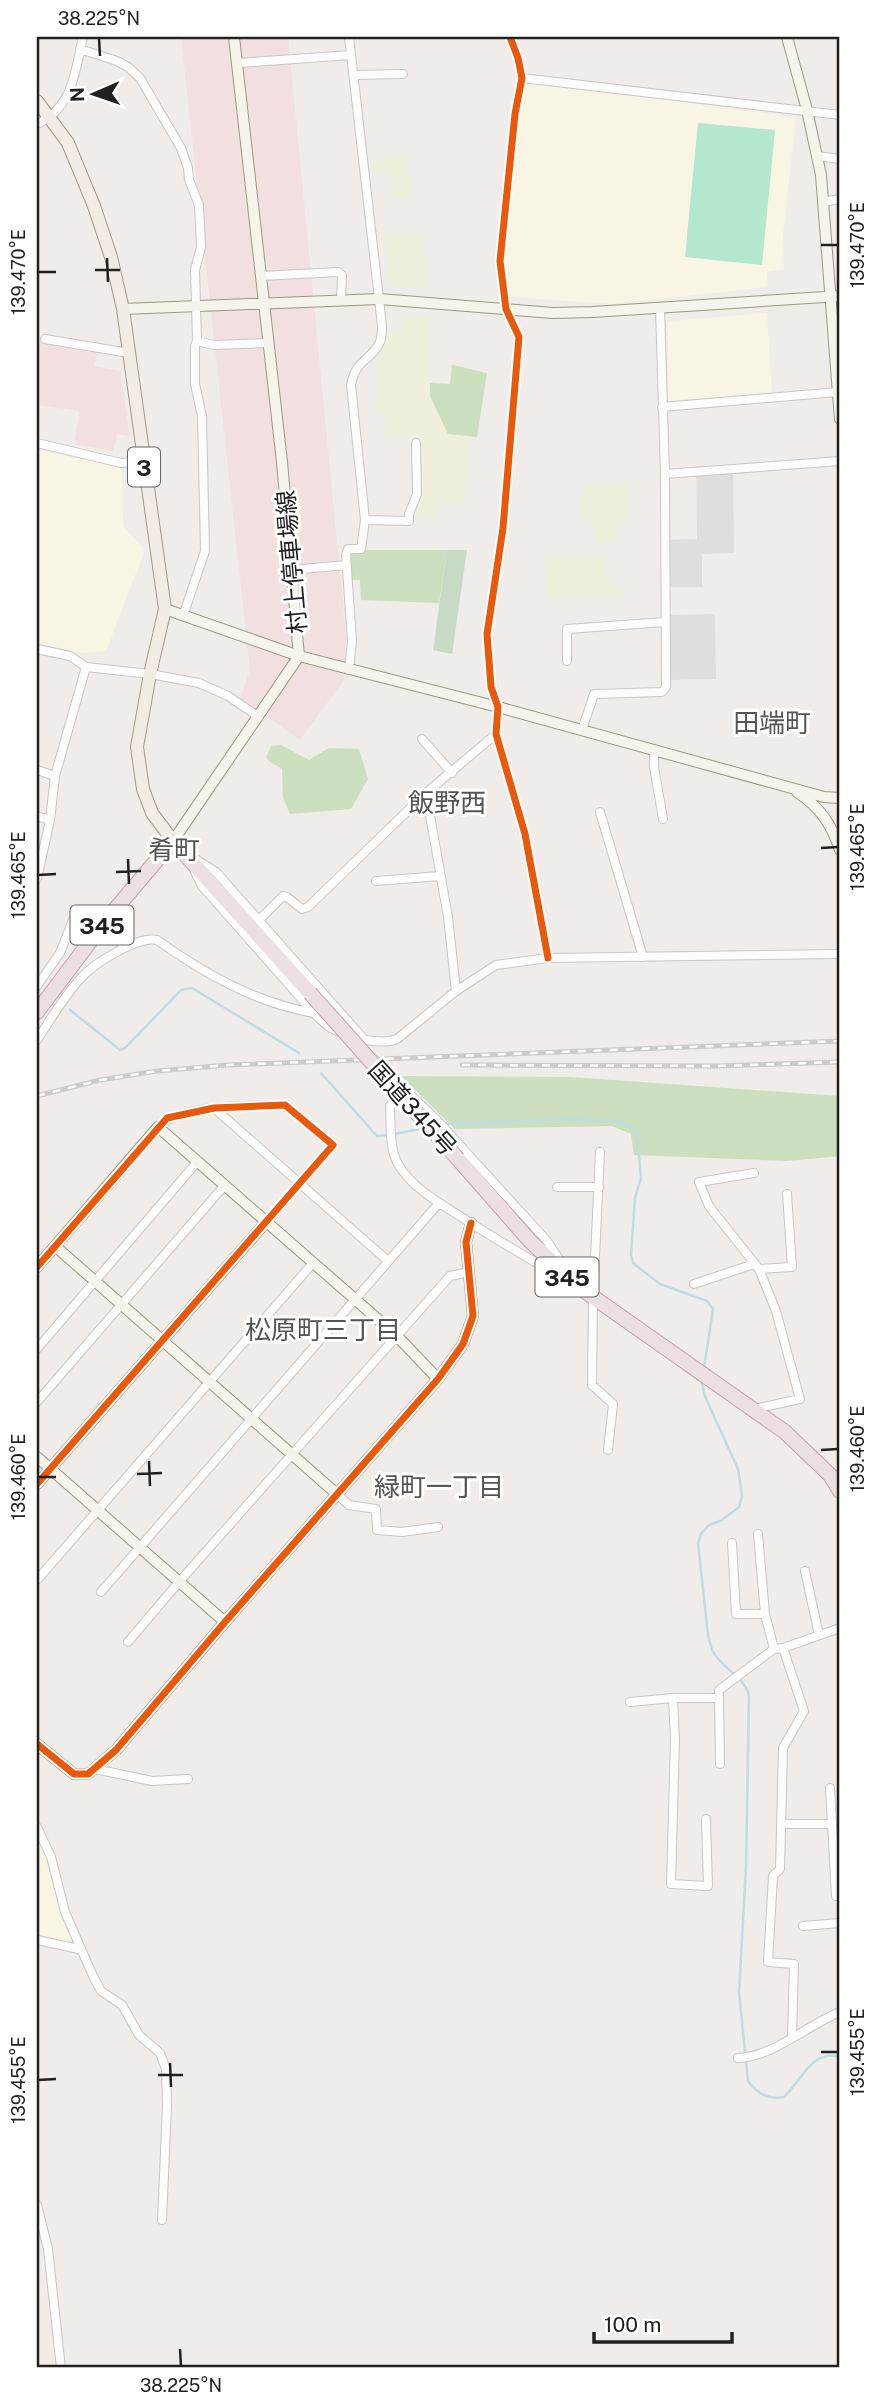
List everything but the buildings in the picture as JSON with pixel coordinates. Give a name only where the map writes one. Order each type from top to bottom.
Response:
[{"type":"highway","name":"国道345号","points":[[173,841],[530,1241],[576,1286],[754,1409],[835,1471],[840,1492]]},
{"type":"highway","name":"345","points":[[37,1012],[107,919],[173,841]]},
{"type":"main road","name":"3","points":[[37,101],[68,142],[111,257],[123,309],[142,461],[165,609],[137,747],[143,789],[152,813],[173,841]]},
{"type":"street","points":[[37,124],[51,118],[65,103],[83,37]]},
{"type":"street","name":"村上停車場線","points":[[234,37],[299,656],[498,707],[824,797],[840,798]]},
{"type":"street","points":[[349,37],[379,299],[379,344],[354,370],[351,385],[365,520],[361,549],[348,549],[346,565],[352,642],[349,670]]},
{"type":"street","points":[[510,37],[522,78],[515,114],[500,261],[506,309],[519,337],[503,528],[488,634],[491,687],[498,707],[496,734],[525,834],[548,958]]},
{"type":"street","points":[[787,37],[817,156],[835,297],[840,419]]},
{"type":"street","points":[[80,49],[117,61],[140,78],[181,148],[199,205],[201,247],[195,270],[195,384],[202,416],[205,551],[183,616]]},
{"type":"street","points":[[238,63],[351,55]]},
{"type":"street","points":[[354,75],[402,74]]},
{"type":"street","points":[[522,78],[840,115]]},
{"type":"street","points":[[817,156],[840,159]]},
{"type":"street","points":[[822,202],[840,199]]},
{"type":"street","points":[[261,276],[338,272],[342,275],[341,299]]},
{"type":"street","points":[[123,309],[379,299],[553,313],[835,297]]},
{"type":"street","points":[[582,730],[594,694],[662,692],[666,687],[660,308]]},
{"type":"street","points":[[45,339],[128,353]]},
{"type":"street","points":[[197,341],[214,345],[268,343]]},
{"type":"street","points":[[662,407],[838,392]]},
{"type":"street","points":[[37,443],[121,463],[142,461]]},
{"type":"street","points":[[365,520],[409,521],[417,494],[416,443]]},
{"type":"street","points":[[664,474],[840,461]]},
{"type":"street","points":[[291,570],[346,565]]},
{"type":"street","points":[[165,609],[299,656],[173,841]]},
{"type":"street","points":[[567,662],[567,629],[665,622]]},
{"type":"street","points":[[37,649],[70,656],[86,667],[150,674],[212,688],[258,717]]},
{"type":"street","points":[[37,879],[39,860],[50,820],[55,776],[86,667]]},
{"type":"street","points":[[259,920],[283,896],[302,909],[308,907],[426,793],[496,734]]},
{"type":"street","points":[[422,739],[452,773]]},
{"type":"street","points":[[654,750],[654,767],[663,819]]},
{"type":"street","points":[[37,771],[55,776]]},
{"type":"street","points":[[792,788],[817,807],[834,832],[840,850]]},
{"type":"street","points":[[426,793],[448,917],[456,991]]},
{"type":"street","points":[[600,813],[643,957]]},
{"type":"street","points":[[37,816],[50,820]]},
{"type":"street","points":[[186,853],[216,872],[364,1039]]},
{"type":"street","points":[[186,853],[202,886],[314,1013],[330,1028],[378,1043],[397,1039],[456,991],[496,965],[548,958],[840,954]]},
{"type":"street","points":[[376,881],[440,876]]},
{"type":"street","points":[[37,986],[40,974],[60,953],[73,920],[78,915],[85,912],[95,913],[107,919],[124,948]]},
{"type":"street","points":[[37,1040],[82,977],[124,948],[146,939],[155,939],[215,979],[276,1005],[314,1013]]},
{"type":"street","points":[[407,1091],[435,1118],[547,1241],[576,1286],[439,1203],[408,1177],[397,1163],[394,1153],[390,1106],[407,1091]]},
{"type":"street","points":[[37,1267],[167,1118],[214,1108],[285,1105],[333,1145],[37,1484]]},
{"type":"street","points":[[214,1108],[388,1261]]},
{"type":"street","points":[[158,1127],[397,1336],[438,1380]]},
{"type":"street","points":[[600,1152],[592,1385],[613,1404],[608,1450]]},
{"type":"street","points":[[37,1349],[197,1162]]},
{"type":"street","points":[[754,1173],[699,1182],[709,1206],[757,1266],[776,1311],[800,1399],[754,1409]]},
{"type":"street","points":[[37,1402],[224,1186]]},
{"type":"street","points":[[557,1187],[599,1187]]},
{"type":"street","points":[[694,1284],[757,1266],[792,1267],[786,1194]]},
{"type":"street","points":[[101,1592],[439,1203]]},
{"type":"street","points":[[37,1744],[74,1774],[88,1774],[116,1750],[438,1380],[463,1345],[473,1316],[466,1242],[471,1223]]},
{"type":"street","points":[[55,1247],[349,1505],[376,1509],[377,1530],[402,1532],[438,1527]]},
{"type":"street","points":[[37,1580],[313,1263]]},
{"type":"street","points":[[128,1642],[450,1276],[469,1272]]},
{"type":"street","points":[[37,1457],[225,1622]]},
{"type":"street","points":[[758,1534],[765,1614],[804,1711],[783,1748],[780,1869],[773,1876],[768,1962],[794,1964],[792,2037]]},
{"type":"street","points":[[732,1543],[736,1614],[765,1614]]},
{"type":"street","points":[[805,1571],[819,1635]]},
{"type":"street","points":[[720,1764],[719,1689],[779,1649],[840,1628]]},
{"type":"street","points":[[673,1698],[671,1884],[708,1886],[706,1819]]},
{"type":"street","points":[[630,1702],[719,1698]]},
{"type":"street","points":[[94,1769],[152,1780],[188,1779]]},
{"type":"street","points":[[831,1788],[836,1896]]},
{"type":"street","points":[[782,1824],[832,1824]]},
{"type":"street","points":[[37,1827],[51,1857],[65,1912],[79,1949],[101,1991],[122,2005],[139,2035],[160,2053],[166,2069],[167,2120],[162,2220]]},
{"type":"street","points":[[803,1926],[840,1923]]},
{"type":"street","points":[[37,1940],[79,1949]]},
{"type":"street","points":[[738,2058],[751,2058],[818,2021],[840,2012]]},
{"type":"street","points":[[37,2205],[48,2249],[61,2368]]},
{"type":"shaded area","points":[[181,37],[288,37],[346,635],[344,680],[300,740],[240,698],[250,670]]},
{"type":"shaded area","points":[[529,82],[796,118],[783,234],[784,269],[767,272],[768,287],[612,304],[511,297],[505,266],[522,85]]},
{"type":"shaded area","points":[[767,313],[772,392],[668,401],[668,321]]},
{"type":"shaded area","points":[[37,342],[97,353],[94,366],[120,371],[130,436],[117,434],[113,451],[74,444],[80,411],[37,405]]},
{"type":"shaded area","points":[[37,450],[122,467],[123,526],[145,550],[106,651],[82,653],[37,643]]},
{"type":"shaded area","points":[[696,466],[733,466],[734,553],[702,554],[702,587],[668,587],[667,540],[697,539]]},
{"type":"shaded area","points":[[715,614],[716,679],[670,680],[669,615]]},
{"type":"shaded area","points":[[37,1833],[46,1852],[72,1940],[68,1944],[37,1938]]},
{"type":"green space","points":[[698,123],[775,130],[762,265],[685,257]]},
{"type":"green space","points":[[408,157],[410,196],[392,197],[390,173],[370,174],[369,160]]},
{"type":"green space","points":[[424,234],[427,289],[391,287],[385,235]]},
{"type":"green space","points":[[401,316],[431,317],[430,396],[447,434],[470,436],[464,504],[439,503],[435,519],[414,515],[422,494],[422,437],[385,438],[385,412],[376,412],[375,358],[386,343],[387,334],[402,332]]},
{"type":"green space","points":[[452,365],[487,373],[477,437],[448,434],[430,396],[430,383],[450,384]]},
{"type":"green space","points":[[628,482],[628,521],[617,521],[616,540],[594,542],[592,521],[579,521],[584,485]]},
{"type":"green space","points":[[367,550],[447,550],[439,603],[361,600],[360,580],[352,580],[350,553]]},
{"type":"green space","points":[[447,550],[467,550],[452,654],[433,650]]},
{"type":"green space","points":[[606,556],[608,584],[622,583],[623,595],[548,599],[546,559]]},
{"type":"green space","points":[[281,745],[309,760],[329,748],[359,749],[368,779],[351,809],[290,814],[283,798],[282,769],[266,757],[271,746]]},
{"type":"green space","points":[[401,1076],[570,1077],[840,1096],[840,1156],[787,1161],[634,1155],[631,1134],[612,1126],[455,1129]]},
{"type":"waterway","points":[[70,1010],[120,1050],[181,990],[192,988],[299,1053]]},
{"type":"waterway","points":[[321,1073],[377,1136],[388,1135]]},
{"type":"waterway","points":[[442,1124],[572,1119],[617,1121],[634,1129],[637,1135],[641,1178],[635,1198],[631,1255],[633,1263],[660,1284],[707,1301],[713,1309],[704,1368]]},
{"type":"waterway","points":[[394,1134],[426,1128]]},
{"type":"waterway","points":[[702,1381],[704,1394],[738,1469],[742,1496],[739,1507],[722,1520],[708,1526],[698,1543],[708,1636],[712,1650],[742,1682],[749,1694],[746,1867],[739,1992],[748,2081],[764,2095],[784,2097],[815,2062],[822,2057],[840,2057]]},
{"type":"railway","points":[[37,1096],[100,1080],[157,1071],[228,1065],[840,1041]]},
{"type":"railway","points":[[462,1065],[717,1066],[840,1062]]},
{"type":"cycle path","points":[[510,37],[522,78],[515,114],[500,261],[506,309],[519,337],[503,528],[487,634],[491,687],[498,707],[496,734],[525,834],[548,958]]},
{"type":"cycle path","points":[[37,1267],[167,1118],[214,1108],[285,1105],[333,1145],[37,1484]]},
{"type":"cycle path","points":[[37,1744],[74,1774],[88,1774],[116,1750],[438,1379],[463,1344],[473,1316],[466,1242],[471,1223]]},
{"type":"district","name":"田端町","points":[[772,722]]},
{"type":"district","name":"飯野西","points":[[447,802]]},
{"type":"district","name":"肴町","points":[[174,849]]},
{"type":"district","name":"松原町三丁目","points":[[323,1329]]},
{"type":"district","name":"緑町一丁目","points":[[439,1486]]}]
